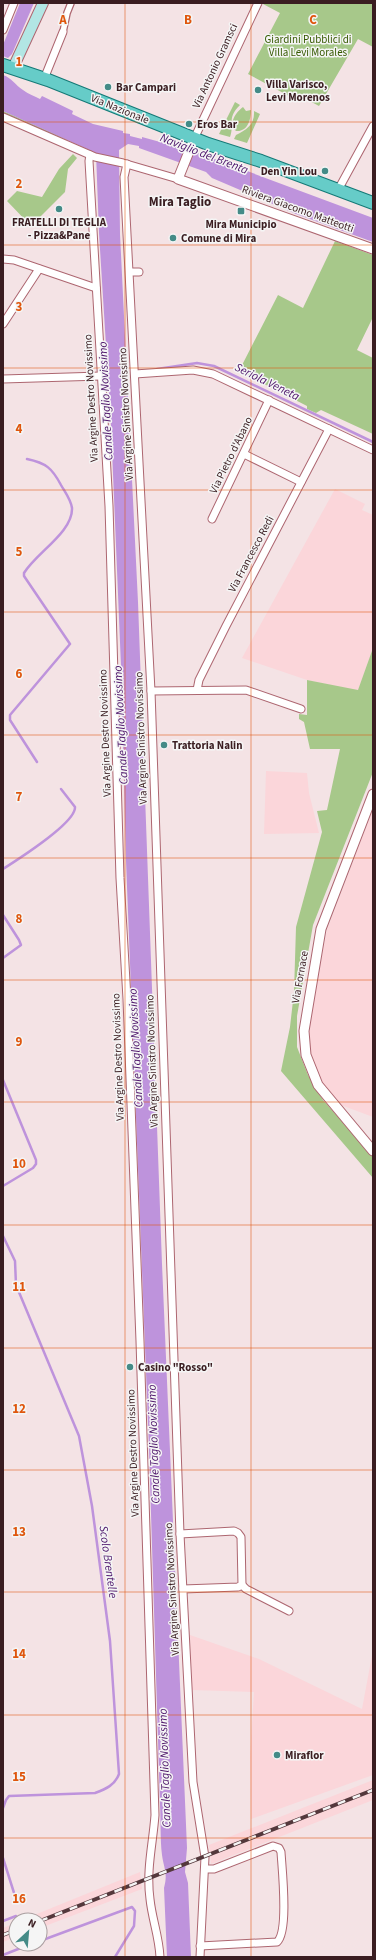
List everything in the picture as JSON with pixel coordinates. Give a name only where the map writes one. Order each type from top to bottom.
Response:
[{"type":"main road","points":[[8,67],[43,3]]},
{"type":"main road","name":"Via Nazionale","points":[[8,67],[44,79],[192,144],[261,161],[373,203]]},
{"type":"street","points":[[3,30],[14,3]]},
{"type":"street","points":[[44,79],[63,32],[65,20],[71,3]]},
{"type":"street","name":"Via Antonio Gramsci","points":[[192,144],[258,3]]},
{"type":"street","points":[[58,18],[65,20]]},
{"type":"street","points":[[3,117],[93,156],[178,178],[192,144]]},
{"type":"street","points":[[338,190],[373,126]]},
{"type":"street","name":"Via Argine Destro Novissimo","points":[[93,156],[89,161],[100,376],[109,513],[120,878],[127,1006],[147,1556],[155,1815],[148,1866],[150,1900],[159,1938],[160,1957]]},
{"type":"street","name":"Via Argine Sinistro Novissimo","points":[[123,163],[130,272],[151,691],[180,1534],[193,1782],[203,1842],[205,1869],[200,1957]]},
{"type":"street","name":"Riviera Giacomo Matteotti","points":[[178,178],[373,249]]},
{"type":"street","points":[[3,259],[14,260],[96,288]]},
{"type":"street","points":[[3,324],[39,269]]},
{"type":"street","points":[[130,272],[139,272]]},
{"type":"street","points":[[135,374],[199,370],[220,377],[373,450]]},
{"type":"street","points":[[3,380],[100,376]]},
{"type":"street","name":"Via Pietro d'Abano","points":[[212,519],[269,400]]},
{"type":"street","name":"Via Francesco Redi","points":[[197,690],[199,680],[222,633],[329,430]]},
{"type":"street","points":[[244,454],[301,482]]},
{"type":"street","points":[[151,691],[246,690],[302,709]]},
{"type":"street","name":"Via Fornace","points":[[373,794],[321,929],[304,1035],[308,1063],[318,1085],[373,1151]]},
{"type":"street","points":[[180,1534],[238,1533],[241,1538],[242,1585],[246,1589],[289,1611]]},
{"type":"street","points":[[183,1589],[238,1587],[242,1585]]},
{"type":"street","points":[[200,1946],[277,1942],[281,1936],[284,1914],[281,1852],[277,1846],[214,1869],[205,1869]]},
{"type":"shaded area","points":[[335,489],[365,504],[362,510],[373,515],[373,648],[358,691],[307,680],[242,658]]},
{"type":"shaded area","points":[[266,771],[307,773],[309,793],[319,833],[264,834]]},
{"type":"shaded area","points":[[373,809],[373,1117],[341,1105],[326,1089],[315,1071],[306,1037],[327,930]]},
{"type":"shaded area","points":[[190,1635],[259,1659],[362,1709],[373,1650],[373,1775],[251,1819],[250,1756],[254,1692],[192,1690]]},
{"type":"shaded area","points":[[373,1780],[373,1800],[211,1864],[209,1845]]},
{"type":"shaded area","points":[[140,1872],[142,1889],[48,1925],[48,1912],[42,1912]]},
{"type":"shaded area","points":[[8,1926],[8,1940],[3,1942],[3,1928]]},
{"type":"green space","name":"Giardini Pubblici di Villa Levi Morales","points":[[373,3],[373,47],[358,39],[319,106],[304,98],[300,102],[248,74],[280,13],[263,4]]},
{"type":"green space","points":[[235,102],[240,105],[233,114],[230,137],[219,134]]},
{"type":"green space","points":[[243,107],[246,111],[251,110],[249,121],[246,127],[240,131],[236,131],[233,121]]},
{"type":"green space","points":[[3,111],[85,147],[3,114]]},
{"type":"green space","points":[[254,111],[260,114],[247,143],[234,139],[236,135],[249,126],[253,120]]},
{"type":"green space","points":[[73,154],[77,158],[68,169],[65,192],[31,226],[7,201],[17,191],[42,197],[59,169]]},
{"type":"green space","points":[[335,241],[373,255],[373,317],[357,350],[373,358],[373,434],[321,410],[316,413],[307,409],[307,406],[239,371],[278,295],[303,308]]},
{"type":"green space","points":[[373,648],[373,772],[313,925],[297,1016],[297,1047],[308,1075],[323,1100],[373,1156],[373,1178],[281,1071],[290,1027],[294,992],[296,927],[322,832],[317,811],[327,810],[340,749],[310,749],[304,722],[299,719],[299,714],[307,715],[307,680],[358,690]]},
{"type":"water","points":[[20,3],[34,3],[12,54],[8,58],[3,56],[3,45]]},
{"type":"water","name":"Canale Taglio Novissimo","points":[[3,75],[27,93],[40,99],[42,96],[73,111],[72,114],[93,124],[123,131],[123,133],[130,134],[130,136],[142,139],[142,137],[182,148],[192,153],[196,152],[373,218],[373,242],[296,214],[212,178],[206,172],[139,148],[139,146],[128,144],[119,150],[120,234],[138,602],[162,1264],[187,1848],[185,1872],[188,1883],[191,1957],[167,1957],[164,1888],[166,1875],[161,1842],[149,1449],[126,861],[121,666],[111,426],[99,233],[96,153],[3,111]]},
{"type":"waterway","name":"Seriola Veneta","points":[[157,369],[197,363],[214,366],[373,442]]},
{"type":"waterway","name":"Scolo Brentelle","points":[[27,459],[39,462],[51,470],[68,496],[72,508],[71,517],[67,525],[24,573],[24,576],[70,644],[10,715],[10,720],[37,762]]},
{"type":"waterway","name":"Scolo Brentelle","points":[[3,869],[45,841],[73,814],[75,807],[61,789]]},
{"type":"waterway","name":"Scolo Brentelle","points":[[3,915],[21,945],[3,958]]},
{"type":"waterway","name":"Scolo Brentelle","points":[[3,1080],[36,1160],[36,1164],[33,1168],[3,1186]]},
{"type":"waterway","name":"Scolo Brentelle","points":[[3,1236],[15,1261],[16,1285],[79,1436],[92,1506],[110,1641],[119,1774],[110,1786],[95,1793],[9,1796],[3,1808]]},
{"type":"waterway","name":"Scolo Brentelle","points":[[3,1858],[15,1896]]},
{"type":"waterway","name":"Scolo Brentelle","points":[[48,1938],[132,1907],[135,1911],[134,1926],[115,1957]]},
{"type":"waterway","name":"Scolo Brentelle","points":[[3,1921],[8,1919]]},
{"type":"waterway","name":"Scolo Brentelle","points":[[3,1955],[11,1952]]},
{"type":"railway","points":[[48,1918],[373,1790]]},
{"type":"railway","points":[[3,1935],[8,1933]]},
{"type":"place","name":"Bar Campari","points":[[108,87]]},
{"type":"place","name":"Villa Varisco, Levi Morenos","points":[[258,90]]},
{"type":"place","name":"Eros Bar","points":[[189,124]]},
{"type":"place","name":"Den Yin Lou","points":[[325,171]]},
{"type":"place","name":"FRATELLI DI TEGLIA - Pizza&Pane","points":[[59,209]]},
{"type":"place","name":"Mira Municipio","points":[[241,211]]},
{"type":"place","name":"Comune di Mira","points":[[173,238]]},
{"type":"place","name":"Trattoria Nalin","points":[[164,745]]},
{"type":"place","name":"Casino \"Rosso\"","points":[[130,1367]]},
{"type":"place","name":"Miraflor","points":[[277,1755]]},
{"type":"district","name":"Mira Taglio","points":[[180,202]]},
{"type":"water label","name":"Naviglio del Brenta","points":[[204,154]]}]
